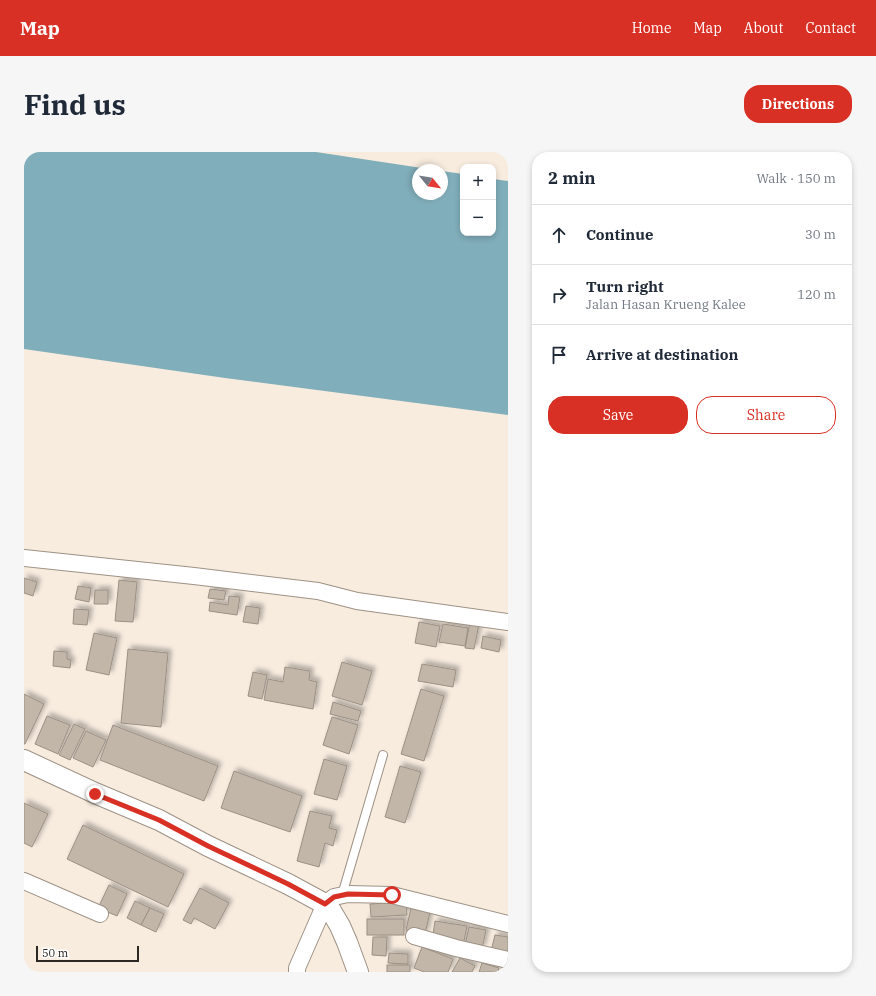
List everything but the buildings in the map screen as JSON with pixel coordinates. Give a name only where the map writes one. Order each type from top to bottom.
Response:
[{"type":"street","points":[[24,558],[318,590],[357,601],[508,622]]},
{"type":"street","points":[[24,760],[95,794],[159,820],[325,904],[330,909],[340,926],[358,972]]},
{"type":"street","points":[[24,881],[100,914]]},
{"type":"street","points":[[297,972],[297,968],[325,904],[334,897],[342,895],[392,895],[508,924]]},
{"type":"street","points":[[414,936],[456,948],[508,960]]},
{"type":"lane","points":[[342,895],[383,755]]},
{"type":"water","points":[[24,152],[316,152],[412,167],[412,200],[448,200],[448,172],[460,174],[460,236],[496,236],[496,179],[508,181],[508,415],[225,378],[24,349]]},
{"type":"route","points":[[95,794],[159,820],[325,904],[334,897],[348,894],[392,895]]}]
